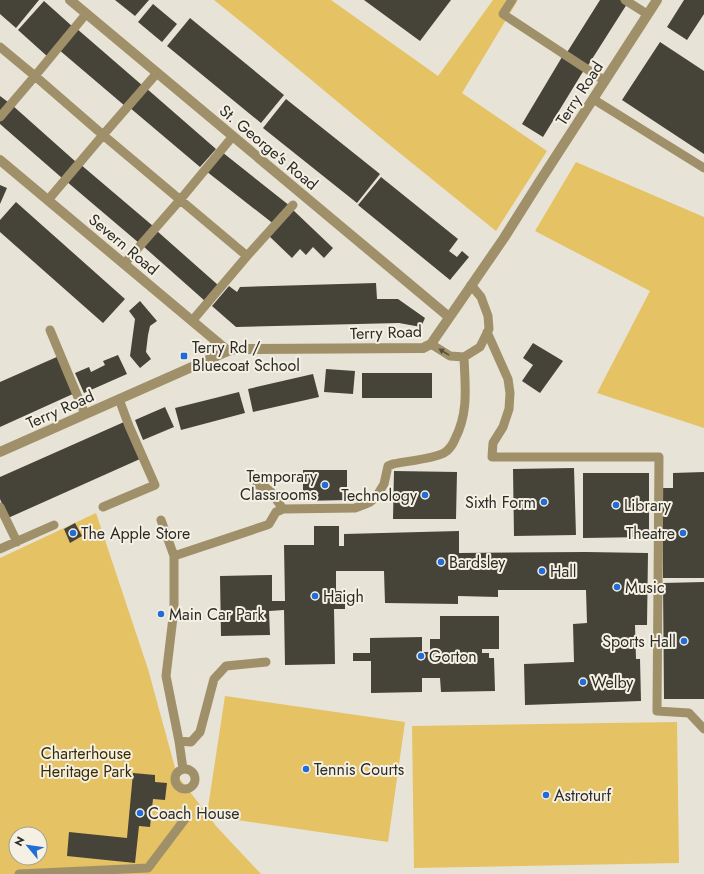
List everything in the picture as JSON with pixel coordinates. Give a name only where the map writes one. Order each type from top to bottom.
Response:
[{"type":"street","name":"St. George's Road","points":[[70,0],[450,317]]},
{"type":"street","name":"Terry Road","points":[[0,452],[228,351],[236,349],[423,348],[431,344],[504,238],[656,0]]},
{"type":"street","name":"Severn Road","points":[[0,160],[228,351]]},
{"type":"lane","points":[[512,0],[503,14],[605,81]]},
{"type":"lane","points":[[625,0],[647,14]]},
{"type":"lane","points":[[0,117],[86,14]]},
{"type":"lane","points":[[0,47],[246,256]]},
{"type":"lane","points":[[48,200],[157,73]]},
{"type":"lane","points":[[593,99],[704,168]]},
{"type":"lane","points":[[124,264],[233,136]]},
{"type":"lane","points":[[192,321],[246,256],[293,205]]},
{"type":"lane","points":[[431,344],[450,356],[464,357],[480,347],[489,330],[488,316],[481,297],[472,285]]},
{"type":"lane","points":[[50,330],[85,414]]},
{"type":"lane","points":[[487,332],[508,379],[510,393],[509,409],[503,427],[493,444],[492,457],[659,458],[657,711],[689,713],[704,730]]},
{"type":"lane","points":[[174,556],[269,524],[276,512],[283,509],[355,508],[370,502],[376,497],[384,484],[388,466],[435,456],[445,452],[452,446],[458,434],[466,404],[464,357]]},
{"type":"lane","points":[[103,507],[155,485],[129,426],[119,399]]},
{"type":"lane","points":[[257,485],[265,487],[271,492],[283,509]]},
{"type":"lane","points":[[0,507],[17,542]]},
{"type":"lane","points":[[161,520],[174,556],[174,609],[166,676],[183,769]]},
{"type":"lane","points":[[0,550],[54,525]]},
{"type":"lane","points":[[179,741],[191,742],[200,732],[214,679],[226,666],[266,662]]},
{"type":"lane","points":[[19,874],[148,868],[188,815]]},
{"type":"green space","points":[[214,0],[331,0],[438,76],[493,0],[518,0],[462,93],[547,151],[496,231]]},
{"type":"green space","points":[[576,162],[704,217],[704,428],[597,393],[650,291],[535,231]]},
{"type":"green space","name":"Charterhouse Heritage Park","points":[[96,513],[148,669],[177,775],[207,814],[225,696],[405,722],[388,842],[209,816],[216,826],[261,874],[0,874],[0,558]]},
{"type":"green space","name":"Astroturf","points":[[677,722],[679,863],[414,868],[412,726]]},
{"type":"building","points":[[0,0],[39,0],[16,28],[0,14]]},
{"type":"building","points":[[115,0],[149,0],[135,16]]},
{"type":"building","points":[[364,0],[451,0],[420,41]]},
{"type":"building","points":[[600,0],[621,0],[627,4],[587,67],[566,54]]},
{"type":"building","points":[[684,0],[704,0],[704,14],[687,40],[667,27]]},
{"type":"building","points":[[44,1],[73,27],[48,57],[18,30]]},
{"type":"building","points":[[153,4],[177,24],[162,42],[138,22]]},
{"type":"building","points":[[190,18],[284,95],[261,123],[167,46]]},
{"type":"building","points":[[76,28],[143,86],[125,106],[58,49]]},
{"type":"building","points":[[660,42],[704,71],[704,154],[622,100]]},
{"type":"building","points":[[562,57],[584,70],[543,137],[522,124]]},
{"type":"building","points":[[146,88],[216,149],[200,167],[129,107]]},
{"type":"building","points":[[0,96],[8,102],[0,112]]},
{"type":"building","points":[[286,99],[380,174],[357,203],[263,128]]},
{"type":"building","points":[[12,105],[76,162],[62,178],[0,124],[0,119]]},
{"type":"building","points":[[222,152],[290,206],[275,225],[206,171]]},
{"type":"building","points":[[80,164],[153,226],[139,243],[66,181]]},
{"type":"building","points":[[381,177],[458,239],[449,251],[457,257],[462,251],[469,257],[450,280],[358,205]]},
{"type":"building","points":[[0,185],[7,188],[0,204]]},
{"type":"building","points":[[16,202],[125,299],[103,323],[0,232],[0,220]]},
{"type":"building","points":[[292,209],[333,248],[324,258],[313,247],[306,255],[300,249],[292,258],[268,235]]},
{"type":"building","points":[[157,231],[218,285],[205,301],[143,246]]},
{"type":"building","points":[[376,283],[377,299],[398,299],[425,318],[421,327],[399,323],[236,327],[212,306],[229,286],[237,292],[240,287]]},
{"type":"building","points":[[140,301],[157,321],[150,326],[148,335],[146,352],[151,359],[140,368],[130,356],[135,319],[129,311]]},
{"type":"building","points":[[533,343],[563,361],[540,393],[522,381],[533,365],[523,358]]},
{"type":"building","points":[[118,355],[127,374],[84,393],[75,373],[89,367],[91,372],[105,365],[103,361]]},
{"type":"building","points":[[59,356],[75,393],[0,427],[0,382]]},
{"type":"building","points":[[326,369],[355,371],[353,394],[324,392]]},
{"type":"building","points":[[362,373],[432,373],[432,398],[362,398]]},
{"type":"building","points":[[313,374],[319,397],[253,412],[248,389]]},
{"type":"building","points":[[239,392],[245,413],[181,430],[175,408]]},
{"type":"building","points":[[165,407],[174,427],[143,440],[135,420]]},
{"type":"building","points":[[124,422],[140,459],[8,518],[0,499],[0,477]]},
{"type":"building","name":"Sixth Form","points":[[574,468],[576,535],[514,536],[513,469]]},
{"type":"building","name":"Temporary Classrooms","points":[[303,470],[347,470],[347,500],[303,501]]},
{"type":"building","name":"Technology","points":[[394,471],[457,472],[456,519],[393,519]]},
{"type":"building","name":"Theatre","points":[[704,472],[704,578],[663,578],[662,488],[673,488],[673,473]]},
{"type":"building","name":"Library","points":[[583,473],[649,473],[649,537],[583,538]]},
{"type":"building","name":"The Apple Store","points":[[75,523],[82,536],[70,543],[64,529]]},
{"type":"building","points":[[314,526],[339,526],[339,546],[344,546],[344,534],[459,531],[459,553],[648,553],[647,625],[635,625],[636,659],[640,659],[641,701],[525,705],[524,664],[574,662],[573,624],[587,623],[586,590],[498,590],[498,597],[458,596],[458,604],[385,603],[384,571],[336,571],[336,591],[345,591],[345,609],[334,609],[335,664],[285,665],[284,610],[269,611],[270,635],[221,636],[220,576],[272,575],[272,601],[285,601],[284,545],[314,545]]},
{"type":"building","name":"Sports Hall","points":[[704,582],[704,699],[664,699],[663,583]]},
{"type":"building","name":"Gorton","points":[[440,616],[499,616],[499,649],[482,649],[482,653],[489,653],[489,658],[494,658],[495,691],[441,692],[440,678],[422,678],[422,692],[371,693],[371,661],[353,661],[353,653],[370,653],[370,638],[422,637],[422,652],[430,652],[430,639],[440,639]]},
{"type":"building","name":"Coach House","points":[[133,773],[155,775],[155,782],[167,783],[165,800],[153,799],[150,827],[139,826],[135,863],[67,856],[69,832],[127,838]]},
{"type":"place","name":"Terry Rd / Bluecoat School","points":[[184,356]]},
{"type":"place","name":"Temporary Classrooms","points":[[325,485]]},
{"type":"place","name":"Technology","points":[[425,495]]},
{"type":"place","name":"Sixth Form","points":[[544,502]]},
{"type":"place","name":"Library","points":[[616,505]]},
{"type":"place","name":"The Apple Store","points":[[73,533]]},
{"type":"place","name":"Theatre","points":[[683,533]]},
{"type":"place","name":"Bardsley","points":[[441,562]]},
{"type":"place","name":"Hall","points":[[542,571]]},
{"type":"place","name":"Music","points":[[617,587]]},
{"type":"place","name":"Haigh","points":[[315,596]]},
{"type":"place","name":"Main Car Park","points":[[161,614]]},
{"type":"place","name":"Sports Hall","points":[[684,641]]},
{"type":"place","name":"Gorton","points":[[421,656]]},
{"type":"place","name":"Welby","points":[[583,682]]},
{"type":"place","name":"Tennis Courts","points":[[306,769]]},
{"type":"place","name":"Astroturf","points":[[546,795]]},
{"type":"place","name":"Coach House","points":[[140,813]]}]
